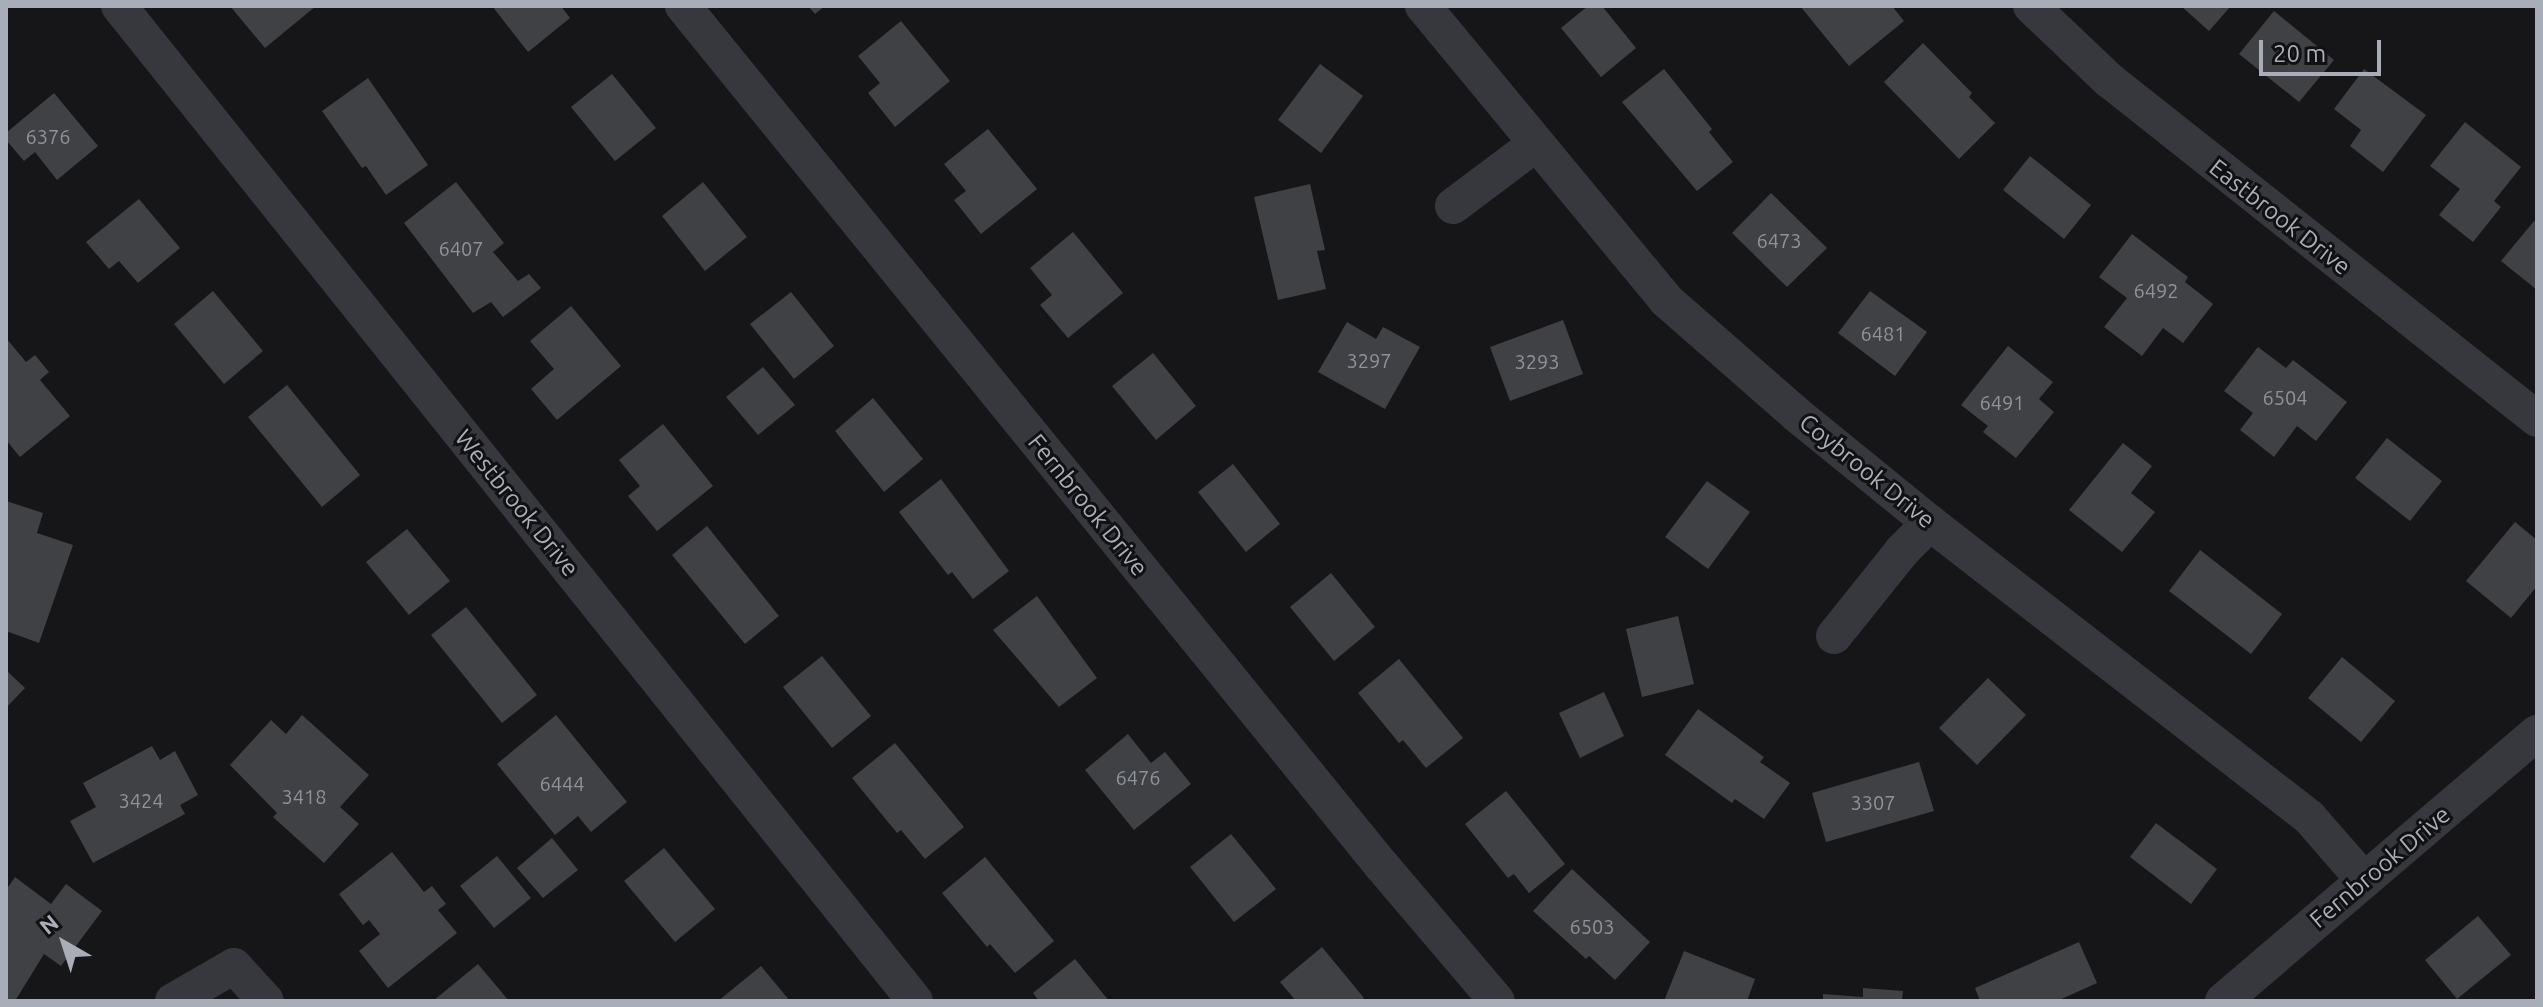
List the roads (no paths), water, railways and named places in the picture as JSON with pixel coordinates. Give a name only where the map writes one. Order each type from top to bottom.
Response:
[{"type":"street","name":"Westbrook Drive","points":[[119,6],[915,1001]]},
{"type":"street","name":"Fernbrook Drive","points":[[683,6],[1372,853],[1497,1001]]},
{"type":"street","name":"Coybrook Drive","points":[[1423,6],[1666,300],[1796,414],[1930,523],[2309,817],[2364,880]]},
{"type":"street","name":"Eastbrook Drive","points":[[2031,6],[2109,80],[2537,419]]},
{"type":"street","points":[[1453,206],[1536,144]]},
{"type":"street","points":[[1834,636],[1902,551],[1930,523]]},
{"type":"street","name":"Fernbrook Drive","points":[[2223,1001],[2537,733]]},
{"type":"street","points":[[173,1001],[234,966],[266,1001]]}]
